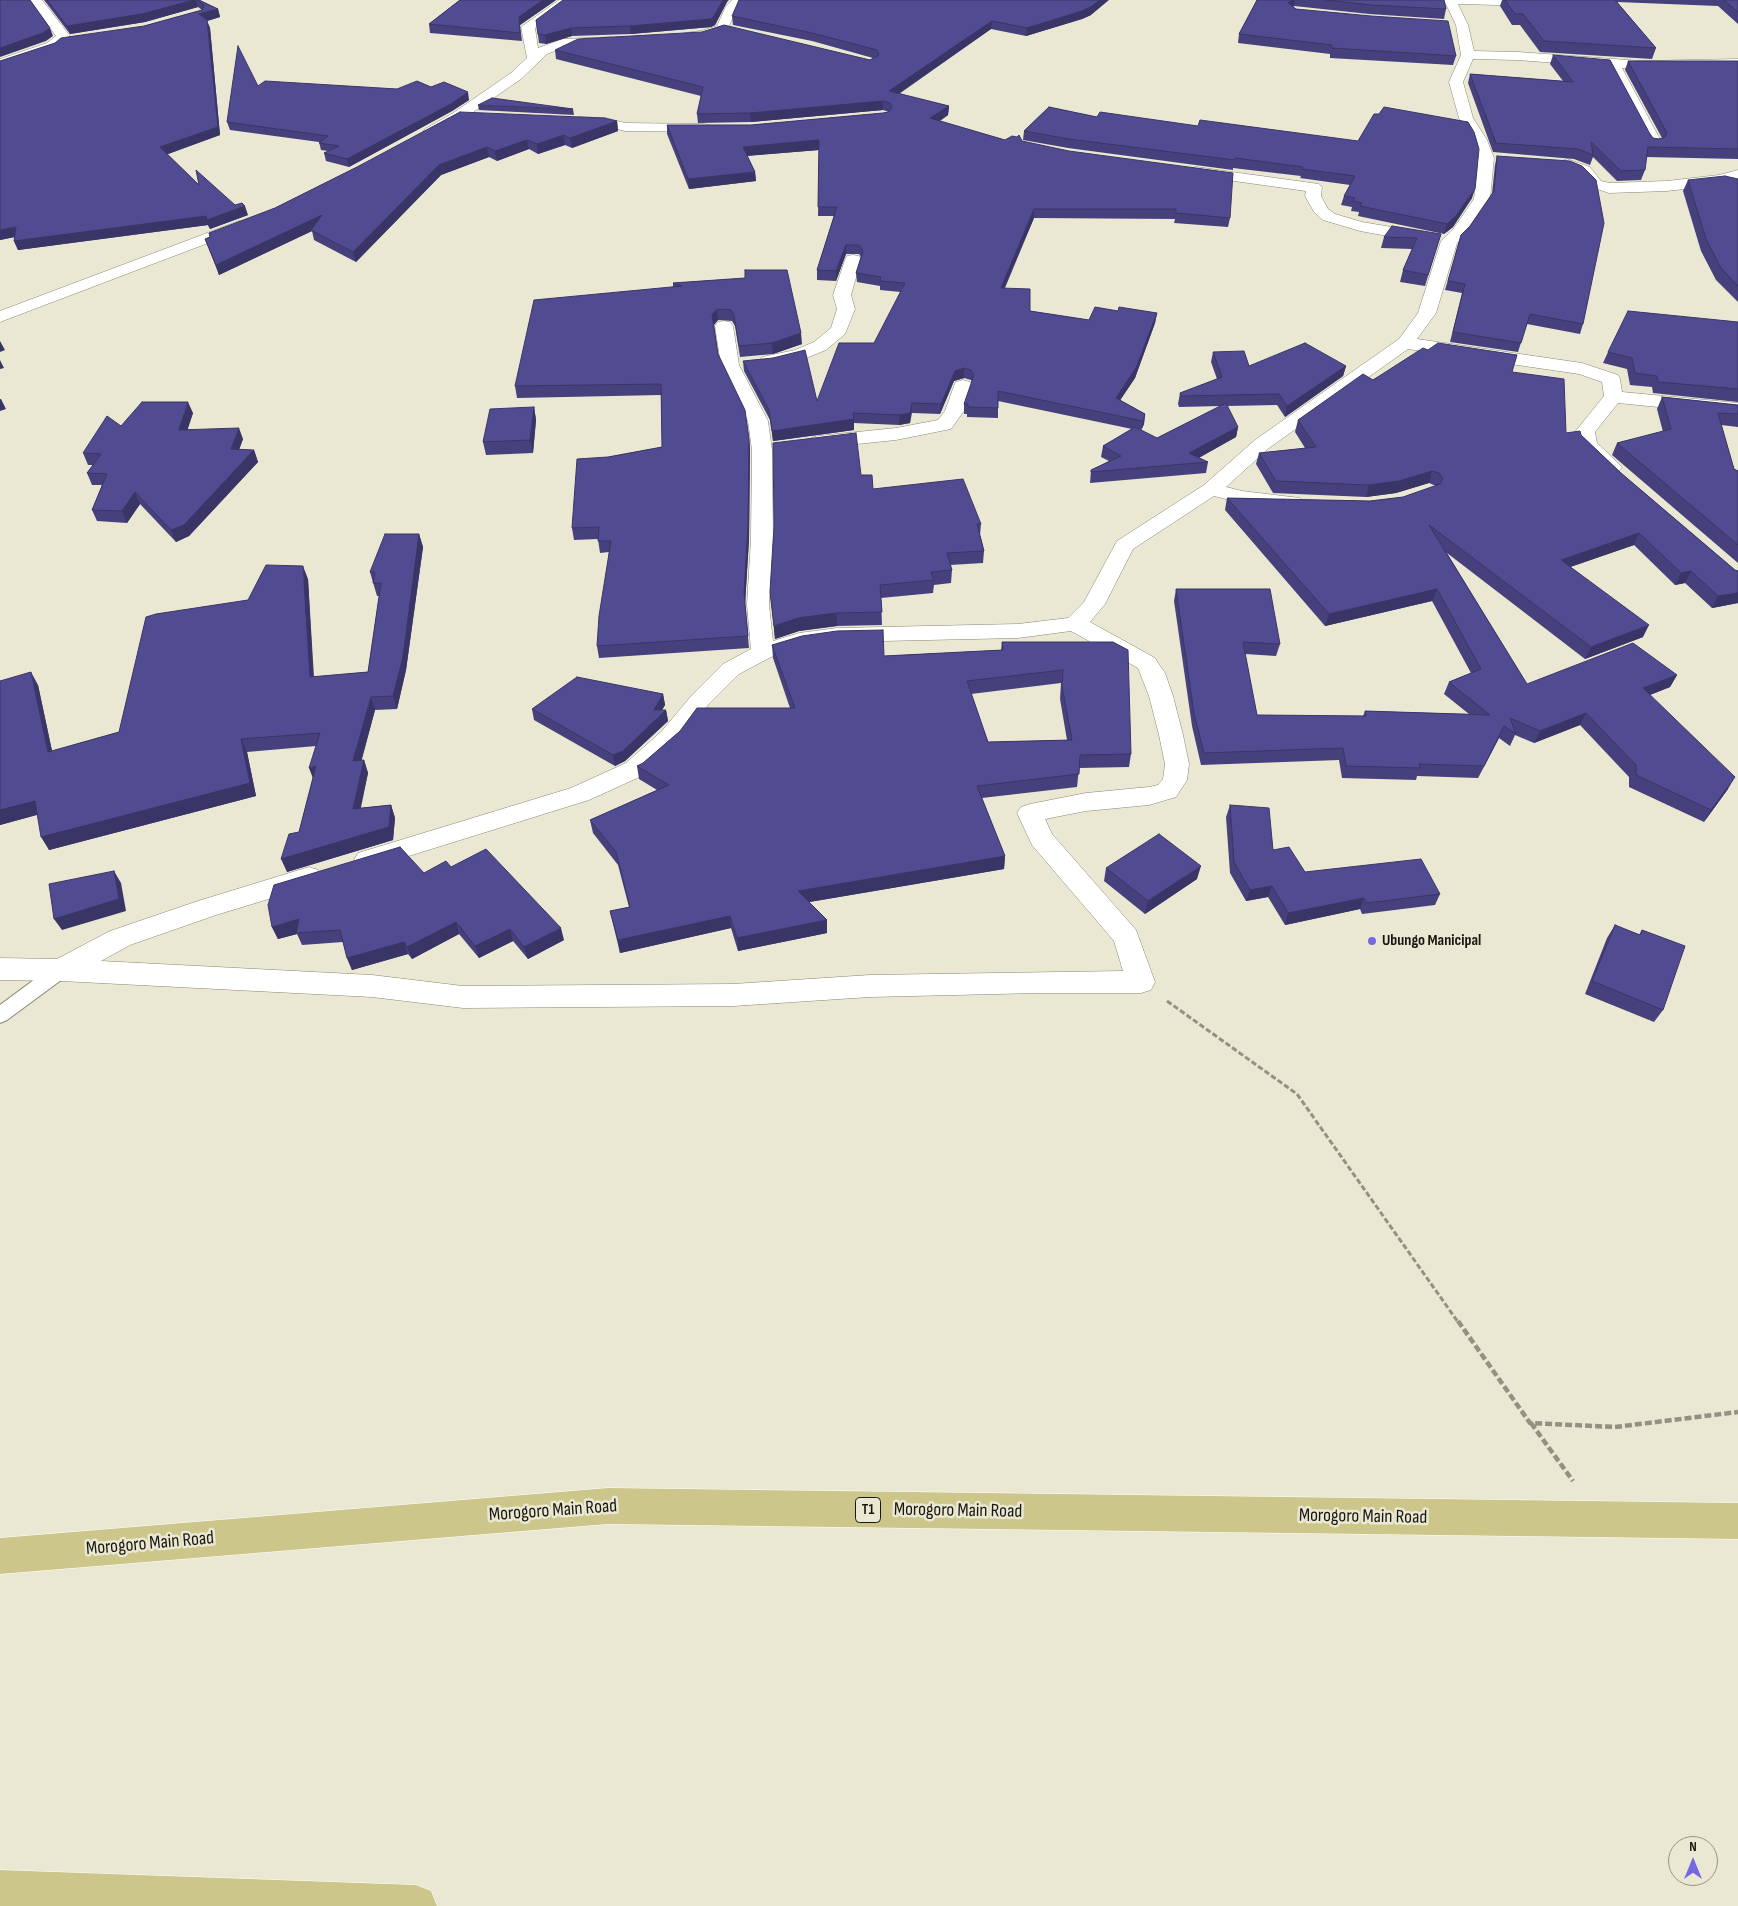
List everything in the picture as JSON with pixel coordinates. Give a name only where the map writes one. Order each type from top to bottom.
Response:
[{"type":"highway","name":"Morogoro Main Road","points":[[0,1556],[608,1506],[1738,1522]]},
{"type":"highway","points":[[0,1891],[416,1906]]},
{"type":"street","points":[[36,0],[63,36],[59,41]]},
{"type":"street","points":[[533,57],[528,27],[567,0]]},
{"type":"street","points":[[722,28],[732,6],[740,0]]},
{"type":"street","points":[[352,864],[580,794],[635,769],[671,737],[700,700],[731,670],[763,652],[799,640],[837,635],[1018,631],[1075,623],[1094,604],[1124,545],[1211,489],[1262,444],[1405,343],[1427,313],[1449,241],[1460,231],[1482,199],[1494,159],[1466,118],[1456,82],[1468,54],[1453,24],[1450,0],[1549,2]]},
{"type":"street","points":[[677,37],[704,35],[722,28],[740,32]]},
{"type":"street","points":[[0,64],[26,56],[59,41],[78,39]]},
{"type":"street","points":[[416,140],[458,116],[516,76],[528,66],[533,57],[542,51],[562,43],[622,40]]},
{"type":"street","points":[[1468,54],[1641,65],[1738,63]]},
{"type":"street","points":[[1613,63],[1655,143]]},
{"type":"street","points":[[458,116],[485,118]]},
{"type":"street","points":[[565,121],[606,122],[625,127],[643,128],[722,128]]},
{"type":"street","points":[[1553,162],[1585,170],[1596,184],[1609,188],[1667,186],[1719,180],[1738,174]]},
{"type":"street","points":[[1186,170],[1314,187],[1314,196],[1322,212],[1329,217],[1360,226],[1449,241]]},
{"type":"street","points":[[0,317],[254,220]]},
{"type":"street","points":[[730,365],[774,361],[800,354],[820,346],[839,330],[846,309],[842,295],[853,260]]},
{"type":"street","points":[[724,326],[730,365],[771,448],[762,539],[758,606],[763,652]]},
{"type":"street","points":[[1405,343],[1582,369],[1611,379],[1613,398],[1585,432],[1588,445],[1624,479]]},
{"type":"street","points":[[801,444],[896,434],[944,425],[954,411],[963,386]]},
{"type":"street","points":[[1613,398],[1738,409]]},
{"type":"street","points":[[1211,489],[1282,502],[1310,503]]},
{"type":"street","points":[[0,969],[61,970],[372,986],[463,997],[733,994],[870,986],[1039,982],[1141,982],[1126,937],[1041,838],[1030,813],[1086,802],[1149,796],[1167,791],[1175,780],[1177,764],[1172,735],[1153,673],[1147,663],[1095,636],[1075,623]]},
{"type":"street","points":[[61,970],[120,938],[207,908],[325,873]]},
{"type":"lane","points":[[0,1015],[61,970]]},
{"type":"path","points":[[1141,982],[1297,1094],[1530,1423],[1602,1520]]},
{"type":"path","points":[[1530,1423],[1615,1427],[1738,1412]]},
{"type":"building","points":[[0,0],[30,0],[50,28],[43,33],[0,48]]},
{"type":"building","points":[[47,0],[194,0],[142,14],[67,26]]},
{"type":"building","points":[[197,0],[218,9],[199,14],[207,20],[218,127],[160,147],[199,185],[196,170],[235,205],[242,203],[245,206],[207,220],[206,216],[14,241],[16,227],[0,230],[0,61],[55,43],[61,38],[144,26],[202,10],[204,5]]},
{"type":"building","points":[[460,0],[543,0],[519,17],[520,33],[429,24]]},
{"type":"building","points":[[563,0],[723,0],[711,19],[630,26],[571,28],[545,35],[538,34],[536,20]]},
{"type":"building","points":[[739,0],[1100,0],[1082,11],[1027,28],[992,21],[889,91],[949,106],[930,118],[1005,140],[1019,135],[1022,141],[1069,151],[1233,173],[1230,218],[1176,213],[1176,209],[1034,209],[1001,288],[1030,289],[1030,311],[1089,320],[1095,307],[1118,311],[1119,307],[1157,313],[1136,368],[1116,398],[1145,414],[1143,421],[998,391],[998,408],[968,407],[968,404],[964,404],[974,375],[971,370],[964,368],[955,371],[941,404],[912,403],[910,413],[900,415],[853,413],[854,419],[772,431],[769,410],[743,361],[773,358],[805,350],[817,401],[839,343],[874,343],[905,283],[880,281],[881,277],[856,273],[863,251],[859,245],[846,245],[836,271],[817,270],[837,207],[818,207],[819,140],[743,147],[755,172],[688,179],[667,125],[751,125],[883,113],[888,112],[892,108],[890,103],[883,101],[750,113],[697,114],[703,87],[555,50],[578,39],[702,32],[724,25],[870,60],[879,55],[877,50],[812,33],[732,16]]},
{"type":"building","points":[[1257,0],[1292,0],[1288,3],[1296,9],[1448,21],[1456,56],[1332,48],[1332,45],[1239,34]]},
{"type":"building","points":[[1326,0],[1444,0],[1446,9],[1371,5]]},
{"type":"building","points":[[1505,0],[1615,0],[1656,48],[1544,41],[1523,14],[1515,14]]},
{"type":"building","points":[[1724,0],[1738,0],[1738,12]]},
{"type":"building","points":[[238,46],[258,86],[265,81],[397,89],[417,81],[431,87],[444,82],[468,92],[451,104],[347,159],[324,153],[339,146],[319,143],[328,136],[227,122]]},
{"type":"building","points":[[1553,55],[1610,60],[1650,134],[1653,138],[1659,139],[1665,137],[1667,133],[1628,61],[1738,61],[1738,149],[1648,147],[1645,170],[1621,171],[1591,142],[1593,155],[1578,149],[1496,143],[1470,74],[1573,82]]},
{"type":"building","points":[[492,98],[573,109],[478,105]]},
{"type":"building","points":[[1049,107],[1097,117],[1100,112],[1198,126],[1200,120],[1358,141],[1374,114],[1379,114],[1384,107],[1468,122],[1474,132],[1479,149],[1475,189],[1455,217],[1447,224],[1360,206],[1362,203],[1353,201],[1355,198],[1344,196],[1355,176],[1302,169],[1303,167],[1069,139],[1024,131]]},
{"type":"building","points":[[460,112],[604,118],[617,121],[570,138],[564,135],[537,144],[527,140],[495,151],[487,147],[439,165],[353,252],[311,230],[322,215],[216,265],[205,239],[210,237],[209,233],[275,208]]},
{"type":"building","points":[[1497,156],[1570,161],[1582,166],[1596,180],[1604,223],[1583,324],[1530,314],[1521,343],[1453,332],[1465,284],[1448,281],[1461,235],[1470,226],[1494,191]]},
{"type":"building","points":[[1725,176],[1738,179],[1738,286],[1721,268],[1706,239],[1688,180]]},
{"type":"building","points":[[1392,226],[1441,234],[1428,275],[1403,270],[1417,238],[1384,237]]},
{"type":"building","points":[[745,270],[787,270],[801,333],[772,343],[739,346],[734,315],[731,310],[717,309],[712,315],[718,354],[745,410],[749,439],[748,527],[744,593],[748,636],[597,646],[599,616],[611,541],[598,541],[599,527],[572,528],[577,459],[608,457],[662,447],[661,384],[515,386],[534,300],[682,286],[673,283],[745,278]]},
{"type":"building","points":[[1628,311],[1738,322],[1738,389],[1658,382],[1657,376],[1635,373],[1632,358],[1608,352]]},
{"type":"building","points":[[1305,343],[1346,366],[1287,406],[1279,394],[1181,396],[1180,393],[1222,377],[1213,352],[1244,351],[1249,366]]},
{"type":"building","points":[[1438,343],[1517,355],[1512,372],[1564,379],[1566,433],[1580,431],[1581,435],[1621,473],[1738,571],[1738,593],[1718,596],[1691,571],[1681,573],[1639,533],[1561,560],[1649,625],[1591,647],[1429,525],[1527,684],[1633,643],[1677,675],[1643,688],[1735,777],[1711,810],[1636,775],[1636,765],[1586,713],[1540,731],[1510,718],[1516,734],[1504,726],[1484,766],[1419,764],[1420,768],[1346,766],[1343,748],[1204,753],[1194,714],[1176,589],[1270,589],[1280,644],[1243,642],[1257,715],[1366,716],[1365,711],[1490,715],[1449,682],[1481,669],[1437,589],[1329,614],[1227,498],[1370,501],[1403,497],[1440,484],[1443,478],[1439,473],[1432,471],[1399,481],[1369,485],[1276,481],[1259,453],[1316,447],[1298,420],[1363,374],[1373,380],[1423,348],[1428,350]]},
{"type":"building","points":[[1662,397],[1738,405],[1738,414],[1718,413],[1734,469],[1738,471],[1738,545],[1617,443],[1671,429]]},
{"type":"building","points":[[142,402],[188,402],[179,430],[239,428],[231,449],[254,450],[184,525],[171,530],[135,492],[122,511],[92,510],[107,474],[87,473],[101,454],[83,453],[107,416],[121,426]]},
{"type":"building","points":[[1226,403],[1238,427],[1189,453],[1208,462],[1091,472],[1091,470],[1121,456],[1103,446],[1135,427],[1157,438]]},
{"type":"building","points":[[534,407],[530,440],[483,442],[490,409]]},
{"type":"building","points":[[856,433],[861,475],[872,475],[873,489],[963,479],[981,524],[977,524],[984,551],[947,553],[952,570],[931,572],[934,580],[880,585],[882,612],[836,613],[798,618],[774,626],[770,592],[774,526],[773,443]]},
{"type":"building","points":[[385,534],[419,534],[403,657],[393,696],[371,697],[353,761],[364,760],[353,809],[391,805],[389,827],[281,859],[289,834],[299,832],[316,766],[309,768],[320,733],[241,739],[250,783],[41,837],[35,801],[0,810],[0,681],[31,672],[48,752],[119,732],[146,617],[248,600],[266,565],[303,566],[310,677],[368,672],[381,583],[373,583],[375,572],[370,572]]},
{"type":"building","points":[[883,630],[884,656],[1003,650],[1002,642],[1113,642],[1128,650],[1131,754],[1080,755],[1079,774],[977,786],[1005,856],[798,891],[827,920],[737,938],[730,916],[618,940],[610,911],[630,907],[616,852],[590,820],[669,785],[637,766],[680,731],[697,708],[795,708],[772,645],[802,636],[837,631]],"holes":[[[1063,670],[1062,686],[1072,740],[988,742],[967,681]]]},
{"type":"building","points":[[577,677],[663,694],[654,710],[666,710],[623,751],[613,755],[532,709]]},
{"type":"building","points":[[1230,805],[1269,808],[1273,850],[1289,847],[1305,872],[1421,859],[1440,894],[1367,903],[1364,898],[1288,913],[1272,886],[1250,890],[1234,862]]},
{"type":"building","points":[[1159,834],[1201,866],[1148,901],[1106,868]]},
{"type":"building","points":[[400,847],[424,873],[446,861],[451,867],[486,849],[561,928],[524,947],[510,929],[475,946],[456,922],[407,947],[404,942],[347,958],[340,930],[296,933],[299,919],[272,927],[268,905],[274,885]]},
{"type":"building","points":[[114,871],[119,899],[54,919],[49,884]]},
{"type":"building","points":[[1615,925],[1640,935],[1642,930],[1685,946],[1663,1010],[1592,981]]},
{"type":"place","name":"Ubungo Manicipal","points":[[1372,941]]}]
